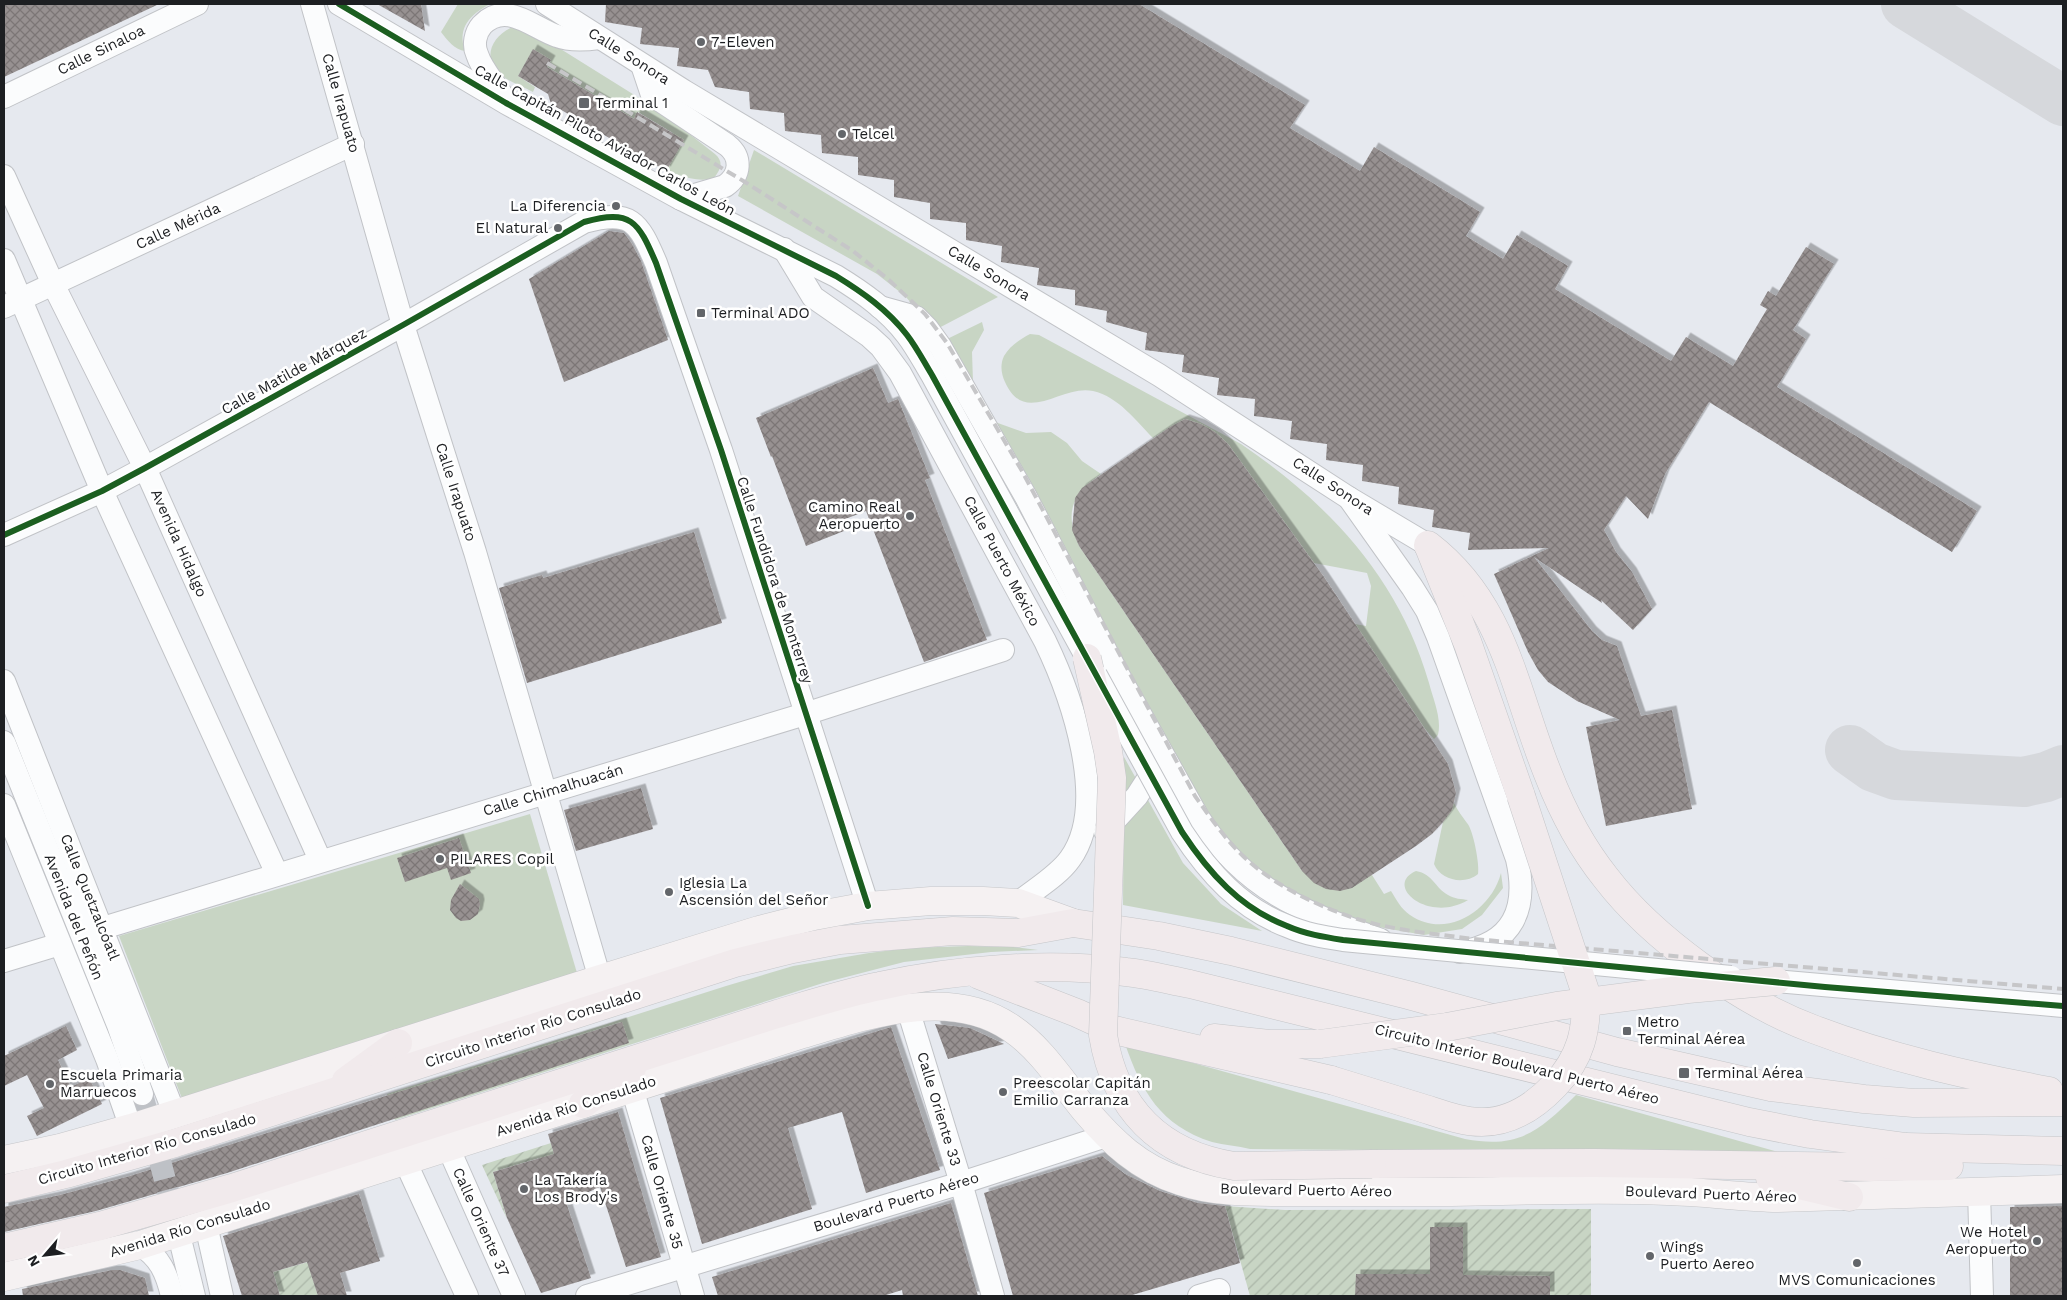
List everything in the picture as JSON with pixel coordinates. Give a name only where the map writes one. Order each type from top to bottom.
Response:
[{"type":"highway","points":[[1428,545],[1450,563],[1468,583],[1487,614],[1513,670],[1548,774],[1566,812],[1606,879],[1649,924],[1700,966],[1737,990],[1764,1006],[1811,1028],[1932,1066],[2063,1094]]},
{"type":"highway","points":[[4,1248],[100,1226],[232,1188],[776,1014],[842,995],[908,980],[972,972],[1077,1013],[1114,1030],[1331,1080],[1448,1116],[1482,1122],[1516,1114],[1532,1106],[1568,1072],[1576,1058],[1583,1034],[1587,1015],[1586,994],[1522,796],[1468,644],[1428,545]]},
{"type":"highway","points":[[1087,658],[1108,751],[1112,778],[1103,1035],[1110,1065],[1125,1099],[1152,1132],[1185,1152],[1214,1163],[1234,1166],[1595,1163],[1871,1167],[1957,1166],[2024,1151]]},
{"type":"highway","points":[[1072,923],[1159,936],[1231,951],[1408,995],[1617,1052],[1771,1087],[1864,1099],[1914,1103],[2063,1102]]},
{"type":"highway","name":"Circuito Interior Río Consulado","points":[[4,1189],[123,1158],[735,964],[793,949],[840,940],[889,934],[953,931],[1018,933],[1072,923]]},
{"type":"highway","name":"Circuito Interior Boulevard Puerto Aéreo","points":[[972,972],[1053,968],[1126,972],[1190,984],[1749,1122],[1810,1134],[1906,1147],[2063,1151]]},
{"type":"highway","points":[[1077,1013],[1129,1019],[1177,1031],[1227,1040],[1269,1044],[1320,1044],[1448,1027],[1557,1006],[1776,981]]},
{"type":"highway","points":[[327,1094],[398,1043]]},
{"type":"highway","points":[[583,1104],[653,1053]]},
{"type":"highway","points":[[1705,1165],[1791,1182],[1848,1197]]},
{"type":"main road","points":[[4,1160],[60,1148],[131,1128],[600,979],[760,930],[814,916],[868,906],[931,901],[1018,902],[1072,923]]},
{"type":"main road","name":"Avenida Río Consulado","points":[[4,1277],[140,1245],[836,1024],[908,1009],[958,1007],[996,1018],[1012,1028],[1043,1057],[1106,1136]]},
{"type":"main road","name":"Boulevard Puerto Aéreo","points":[[1106,1136],[1140,1163],[1178,1181],[1197,1186],[1240,1192],[1669,1191],[1770,1198],[2063,1189]]},
{"type":"street","name":"Calle Sinaloa","points":[[4,97],[197,4]]},
{"type":"street","name":"Calle Irapuato","points":[[312,4],[403,326],[475,552],[600,979]]},
{"type":"street","name":"Calle Capitán Piloto Aviador Carlos León","points":[[339,4],[506,104],[681,199],[836,276],[880,307]]},
{"type":"street","name":"Calle Sonora","points":[[547,4],[642,65],[1159,374],[1350,498],[1428,545]]},
{"type":"street","points":[[506,104],[476,54],[478,29],[490,18],[497,14],[513,13],[556,36],[580,40],[599,38]]},
{"type":"street","points":[[642,65],[652,95],[727,145],[736,156],[737,171],[731,182],[725,186],[681,199]]},
{"type":"street","name":"Calle Mérida","points":[[12,303],[353,144]]},
{"type":"street","name":"Avenida Hidalgo","points":[[4,176],[52,284],[145,468],[320,860]]},
{"type":"street","name":"Calle Fundidora de Monterrey","points":[[591,220],[614,216],[630,220],[645,238],[656,262],[721,450],[868,906]]},
{"type":"street","name":"Calle Matilde Márquez","points":[[4,535],[102,491],[145,468],[403,326],[584,222],[591,220]]},
{"type":"street","name":"Calle Puerto México","points":[[783,248],[813,297],[869,336],[881,347],[900,373],[1055,661],[1071,704],[1084,756],[1086,783],[1084,826],[1076,850],[1062,868],[1018,902]]},
{"type":"street","points":[[4,260],[12,303],[102,491],[277,874]]},
{"type":"street","points":[[880,307],[916,317],[940,346],[1026,498],[1118,674],[1211,838],[1240,869],[1278,897],[1381,940],[1401,946],[1461,952],[1478,947],[1504,933],[1512,925],[1521,892],[1517,859],[1427,611],[1350,498]]},
{"type":"street","points":[[880,307],[908,336],[918,352],[1182,832],[1211,873],[1231,892],[1270,919],[1287,927],[1343,940],[2063,1006]]},
{"type":"street","name":"Calle Chimalhuacán","points":[[102,928],[320,860],[805,714],[1003,650]]},
{"type":"street","name":"Calle Quetzalcóatl","points":[[4,681],[175,1114]]},
{"type":"street","name":"Avenida del Peñón","points":[[4,742],[118,1025],[142,1094]]},
{"type":"street","points":[[1062,868],[1092,844],[1117,820],[1137,796],[1163,755]]},
{"type":"street","points":[[4,805],[107,1059],[131,1128]]},
{"type":"street","points":[[4,961],[60,944]]},
{"type":"street","name":"Calle Oriente 33","points":[[908,1009],[994,1296]]},
{"type":"street","name":"Calle Oriente 35","points":[[632,1088],[693,1296]]},
{"type":"street","name":"Boulevard Puerto Aéreo","points":[[587,1296],[1106,1136]]},
{"type":"street","name":"Calle Oriente 37","points":[[448,1147],[514,1296]]},
{"type":"street","points":[[405,1160],[467,1296]]},
{"type":"street","points":[[1979,1191],[1982,1296]]},
{"type":"street","points":[[206,1225],[222,1296]]},
{"type":"street","points":[[180,1239],[194,1296]]},
{"type":"street","points":[[140,1245],[159,1261],[168,1277],[172,1296]]},
{"type":"green space","points":[[458,4],[490,4],[471,17],[464,28],[463,43],[465,51],[455,47],[441,32]]},
{"type":"green space","points":[[518,25],[527,28],[660,111],[718,157],[720,166],[714,178],[692,179],[655,165],[673,133],[638,112],[634,119],[547,67],[551,60],[533,50],[518,76],[535,87],[533,92],[501,75],[493,65],[491,50],[493,44],[503,32]]},
{"type":"green space","points":[[754,150],[998,297],[935,330],[905,296],[877,274],[738,196]]},
{"type":"green space","points":[[982,322],[984,330],[972,352],[973,382],[943,341]]},
{"type":"green space","points":[[1030,334],[1039,335],[1241,444],[1273,467],[1331,518],[1380,577],[1399,610],[1416,645],[1429,683],[1438,715],[1438,735],[1434,739],[1425,729],[1355,624],[1366,626],[1371,586],[1367,573],[1314,563],[1228,444],[1203,426],[1185,419],[1153,438],[1119,404],[1111,398],[1093,391],[1081,390],[1033,403],[1023,401],[1013,395],[1003,376],[1003,359],[1006,352],[1012,346]]},
{"type":"green space","points":[[995,422],[1026,433],[1051,432],[1067,443],[1082,461],[1101,474],[1083,489],[1074,505],[1072,523],[1079,546],[1302,871],[1372,875],[1384,894],[1391,891],[1407,913],[1424,922],[1438,924],[1452,923],[1465,918],[1477,910],[1496,887],[1501,873],[1503,888],[1482,915],[1462,929],[1424,935],[1367,925],[1300,897],[1242,858],[1192,794]]},
{"type":"green space","points":[[1124,757],[1183,863],[1221,904],[1262,931],[1123,905]]},
{"type":"green space","points":[[1454,803],[1469,827],[1474,839],[1477,855],[1478,874],[1460,880],[1448,878],[1437,870],[1434,864],[1443,822]]},
{"type":"green space","points":[[530,814],[577,973],[183,1101],[119,936]]},
{"type":"green space","points":[[1416,871],[1426,875],[1450,896],[1468,900],[1453,906],[1438,908],[1415,900],[1407,893],[1405,885],[1407,877]]},
{"type":"green space","points":[[1013,947],[1038,950],[991,952],[904,962],[823,983],[395,1120],[394,1118],[622,1022],[388,1097],[387,1094],[793,966],[909,948]]},
{"type":"green space","points":[[1125,1044],[1465,1139],[1500,1141],[1514,1139],[1527,1134],[1551,1118],[1576,1095],[1782,1153],[1250,1149],[1212,1142],[1194,1135],[1166,1116],[1146,1092]]},
{"type":"green space","points":[[551,1143],[554,1154],[554,1205],[539,1158],[493,1172],[507,1219],[482,1165]]},
{"type":"green space","points":[[1225,1206],[1285,1210],[1591,1209],[1591,1296],[1250,1296]]},
{"type":"green space","points":[[308,1262],[318,1296],[280,1296],[273,1272]]},
{"type":"building","points":[[4,4],[159,4],[4,77]]},
{"type":"building","points":[[377,4],[421,4],[425,31]]},
{"type":"building","name":"Terminal 1","points":[[606,4],[1139,4],[1305,105],[1290,128],[1360,171],[1374,147],[1480,212],[1466,236],[1503,259],[1517,235],[1568,266],[1555,289],[1671,361],[1686,337],[1733,366],[1767,309],[1760,305],[1768,291],[1776,296],[1806,247],[1834,264],[1793,330],[1806,339],[1777,387],[1977,511],[1952,552],[1709,402],[1665,474],[1648,519],[1626,496],[1604,530],[1616,552],[1632,572],[1652,609],[1633,630],[1601,600],[1602,603],[1534,557],[1592,631],[1602,640],[1617,646],[1641,716],[1672,710],[1692,809],[1606,826],[1586,727],[1620,720],[1577,701],[1548,682],[1538,670],[1528,652],[1494,574],[1549,548],[1468,550],[1470,533],[1432,527],[1434,510],[1398,504],[1399,487],[1362,481],[1363,465],[1326,460],[1327,444],[1290,439],[1292,421],[1254,416],[1255,399],[1217,395],[1219,378],[1182,372],[1184,355],[1145,350],[1147,333],[1106,322],[1107,311],[1075,305],[1075,290],[1037,285],[1039,268],[1001,262],[1002,246],[966,240],[966,223],[930,219],[930,203],[894,197],[894,180],[858,175],[858,157],[822,153],[821,135],[785,131],[784,113],[750,109],[749,92],[715,87],[708,70],[677,66],[679,48],[640,44],[642,28],[605,22]]},
{"type":"building","points":[[533,49],[551,60],[547,67],[634,119],[637,112],[684,140],[666,171],[551,104],[548,94],[518,76]]},
{"type":"building","points":[[609,231],[624,233],[632,244],[641,261],[668,340],[564,382],[529,279]]},
{"type":"building","name":"Camino Real Aeropuerto","points":[[873,368],[888,403],[898,399],[930,478],[925,480],[987,640],[924,662],[866,511],[840,521],[844,531],[806,546],[756,418]]},
{"type":"building","points":[[1185,419],[1201,424],[1215,432],[1228,444],[1324,577],[1448,764],[1456,793],[1452,810],[1443,822],[1432,834],[1416,846],[1352,888],[1340,891],[1326,889],[1314,883],[1302,871],[1079,546],[1072,530],[1075,498],[1082,488],[1170,427]]},
{"type":"building","points":[[694,532],[722,623],[527,683],[499,588],[542,575],[543,578]]},
{"type":"building","points":[[641,788],[653,829],[576,851],[564,810]]},
{"type":"building","points":[[459,838],[471,873],[451,880],[447,868],[405,882],[397,858]]},
{"type":"building","points":[[460,884],[479,899],[478,914],[470,920],[461,921],[450,910],[451,900]]},
{"type":"building","points":[[622,1022],[629,1043],[227,1173],[96,1211],[4,1232],[4,1207],[60,1195],[130,1176]]},
{"type":"building","points":[[935,1024],[970,1028],[1004,1044],[948,1059]]},
{"type":"building","points":[[66,1026],[77,1050],[58,1060],[71,1087],[89,1078],[102,1104],[37,1136],[27,1116],[44,1108],[27,1075],[4,1086],[4,1056]]},
{"type":"building","points":[[891,1027],[940,1170],[866,1193],[842,1112],[788,1128],[812,1209],[702,1244],[660,1098]]},
{"type":"building","points":[[618,1112],[661,1257],[626,1267],[600,1187],[566,1202],[591,1278],[541,1293],[507,1218],[493,1172],[554,1154],[548,1134]]},
{"type":"building","points":[[1102,1156],[1125,1174],[1160,1191],[1198,1203],[1225,1206],[1240,1263],[1129,1296],[1013,1296],[984,1193]]},
{"type":"building","points":[[359,1194],[380,1261],[340,1273],[347,1296],[318,1296],[307,1262],[273,1272],[280,1296],[242,1296],[223,1236]]},
{"type":"building","points":[[951,1203],[978,1296],[903,1296],[902,1290],[883,1296],[718,1296],[712,1277]]},
{"type":"building","name":"We Hotel Aeropuerto","points":[[2063,1206],[2063,1296],[2010,1296],[2010,1207]]},
{"type":"building","points":[[1430,1227],[1463,1227],[1463,1275],[1550,1276],[1550,1296],[1355,1296],[1356,1274],[1430,1274]]},
{"type":"building","points":[[112,1270],[120,1270],[145,1278],[149,1296],[23,1296],[22,1289]]},
{"type":"taxiway","points":[[1906,4],[2063,101]]},
{"type":"taxiway","points":[[1850,750],[1874,767],[1896,775],[2024,782],[2046,777],[2063,770]]},
{"type":"tunnel","points":[[142,1094],[176,1221]]},
{"type":"railway","points":[[547,63],[745,182],[853,251],[889,280],[925,314],[947,343],[1022,471],[1195,796],[1236,849],[1255,867],[1284,887],[1348,916],[1391,927],[1432,934],[2063,989]]},
{"type":"cycle path","points":[[339,4],[506,103],[681,199],[836,276],[865,295],[892,317],[911,340],[932,375],[1182,832],[1203,861],[1227,888],[1240,899],[1270,918],[1294,929],[1343,940],[1825,987],[2063,1006]]},
{"type":"cycle path","points":[[4,535],[102,491],[145,468],[584,222],[600,218],[623,218],[638,228],[656,263],[721,450],[868,906]]},
{"type":"place","name":"7-Eleven","points":[[701,42]]},
{"type":"place","name":"Terminal 1","points":[[584,103]]},
{"type":"place","name":"Telcel","points":[[842,134]]},
{"type":"place","name":"La Diferencia","points":[[616,206]]},
{"type":"place","name":"El Natural","points":[[558,228]]},
{"type":"place","name":"Terminal ADO","points":[[701,313]]},
{"type":"place","name":"Camino Real Aeropuerto","points":[[910,516]]},
{"type":"place","name":"PILARES Copil","points":[[440,859]]},
{"type":"place","name":"Iglesia La Ascensión del Señor","points":[[669,892]]},
{"type":"place","name":"Metro Terminal Aérea","points":[[1627,1031]]},
{"type":"place","name":"Terminal Aérea","points":[[1684,1073]]},
{"type":"place","name":"Escuela Primaria Marruecos","points":[[50,1084]]},
{"type":"place","name":"Preescolar Capitán Emilio Carranza","points":[[1003,1092]]},
{"type":"place","name":"La Takería Los Brody's","points":[[524,1189]]},
{"type":"place","name":"We Hotel Aeropuerto","points":[[2037,1241]]},
{"type":"place","name":"Wings Puerto Aereo","points":[[1650,1256]]},
{"type":"place","name":"MVS Comunicaciones","points":[[1857,1263]]}]
